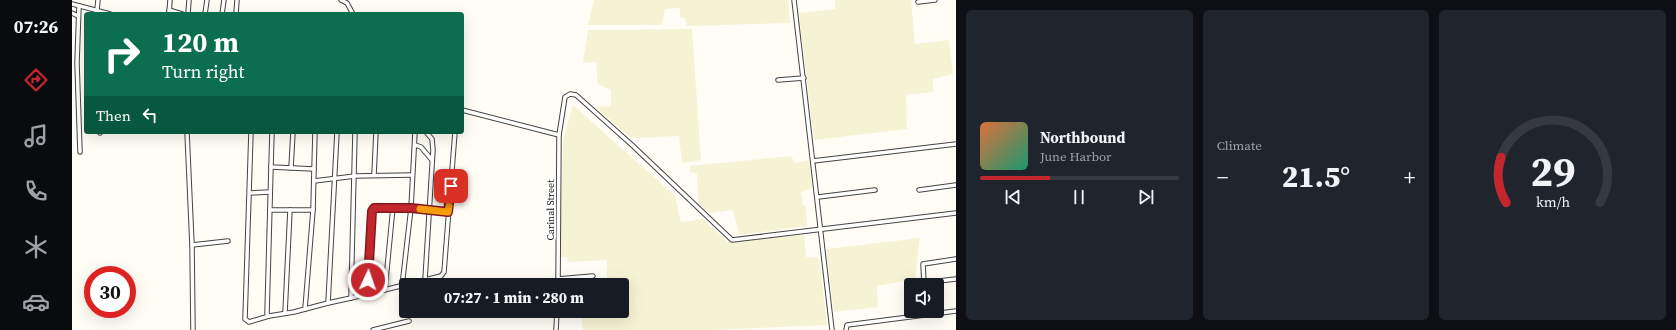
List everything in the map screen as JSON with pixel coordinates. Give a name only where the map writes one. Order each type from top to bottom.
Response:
[{"type":"street","points":[[72,4],[99,12],[98,0]]},
{"type":"street","points":[[169,12],[170,0]]},
{"type":"street","points":[[188,12],[189,0]]},
{"type":"street","points":[[205,12],[207,0]]},
{"type":"street","points":[[222,12],[224,0]]},
{"type":"street","points":[[236,12],[237,0]]},
{"type":"street","points":[[341,0],[347,4],[352,12]]},
{"type":"street","points":[[794,0],[818,197],[832,330]]},
{"type":"street","points":[[918,2],[934,0]]},
{"type":"street","points":[[79,6],[77,63],[80,152]]},
{"type":"street","points":[[72,13],[78,16]]},
{"type":"street","points":[[778,80],[804,78]]},
{"type":"street","name":"Carinal Street","points":[[558,278],[558,135],[565,97],[570,94],[576,95],[632,145],[732,240],[821,229]]},
{"type":"street","points":[[464,111],[558,135]]},
{"type":"street","points":[[187,134],[192,245],[193,330]]},
{"type":"street","points":[[251,134],[245,319],[249,322],[269,316],[399,287]]},
{"type":"street","points":[[269,316],[266,312],[272,134]]},
{"type":"street","points":[[291,168],[293,134]]},
{"type":"street","points":[[305,309],[313,210],[315,134]]},
{"type":"street","points":[[328,303],[337,134]]},
{"type":"street","points":[[351,298],[355,134]]},
{"type":"street","points":[[374,175],[376,134]]},
{"type":"street","points":[[403,278],[411,208],[415,134]]},
{"type":"street","points":[[425,278],[432,160],[432,139],[428,134]]},
{"type":"street","points":[[433,278],[441,276],[444,272],[455,134]]},
{"type":"street","points":[[813,161],[956,144]]},
{"type":"street","points":[[415,145],[421,147],[432,160]]},
{"type":"street","points":[[271,167],[314,170]]},
{"type":"street","points":[[314,181],[355,176],[412,175]]},
{"type":"street","points":[[918,190],[956,185]]},
{"type":"street","points":[[818,197],[875,190]]},
{"type":"street","points":[[250,193],[270,192]]},
{"type":"street","points":[[367,294],[372,211],[377,207],[411,208],[448,212]]},
{"type":"street","points":[[385,290],[393,208]]},
{"type":"street","points":[[270,210],[313,210]]},
{"type":"street","points":[[285,313],[290,210]]},
{"type":"street","points":[[821,229],[956,213]]},
{"type":"street","points":[[192,245],[228,241]]},
{"type":"street","points":[[924,278],[923,264],[956,259]]},
{"type":"street","points":[[570,278],[593,276]]},
{"type":"street","points":[[944,280],[956,279]]},
{"type":"street","points":[[846,330],[847,325],[956,311]]},
{"type":"street","points":[[556,330],[557,318]]},
{"type":"street","points":[[374,330],[409,321]]},
{"type":"shaded area","points":[[594,0],[788,0],[790,23],[687,26],[685,18],[680,17],[680,8],[665,9],[662,25],[588,25]]},
{"type":"shaded area","points":[[835,0],[914,0],[911,1],[915,44],[949,40],[953,74],[933,79],[933,92],[906,95],[907,129],[814,140],[799,13],[835,9]]},
{"type":"shaded area","points":[[692,29],[701,160],[682,163],[679,136],[631,138],[595,107],[611,106],[611,90],[598,84],[596,62],[583,63],[588,30]]},
{"type":"shaded area","points":[[573,105],[675,196],[681,222],[703,219],[728,242],[804,235],[806,257],[819,258],[827,325],[711,330],[583,330],[582,318],[629,318],[629,278],[607,278],[607,260],[568,262],[567,257],[560,257],[563,140]]},
{"type":"shaded area","points":[[791,156],[795,163],[809,160],[812,188],[801,192],[803,205],[806,206],[807,226],[739,235],[733,210],[710,213],[698,203],[697,174],[690,172],[690,166]]},
{"type":"shaded area","points":[[920,238],[915,278],[904,278],[904,281],[877,286],[878,307],[834,312],[826,249]]},
{"type":"slow traffic","points":[[420,209],[448,212],[449,206]]},
{"type":"route","points":[[368,280],[372,211],[374,208],[411,208],[448,212],[451,186]]}]
